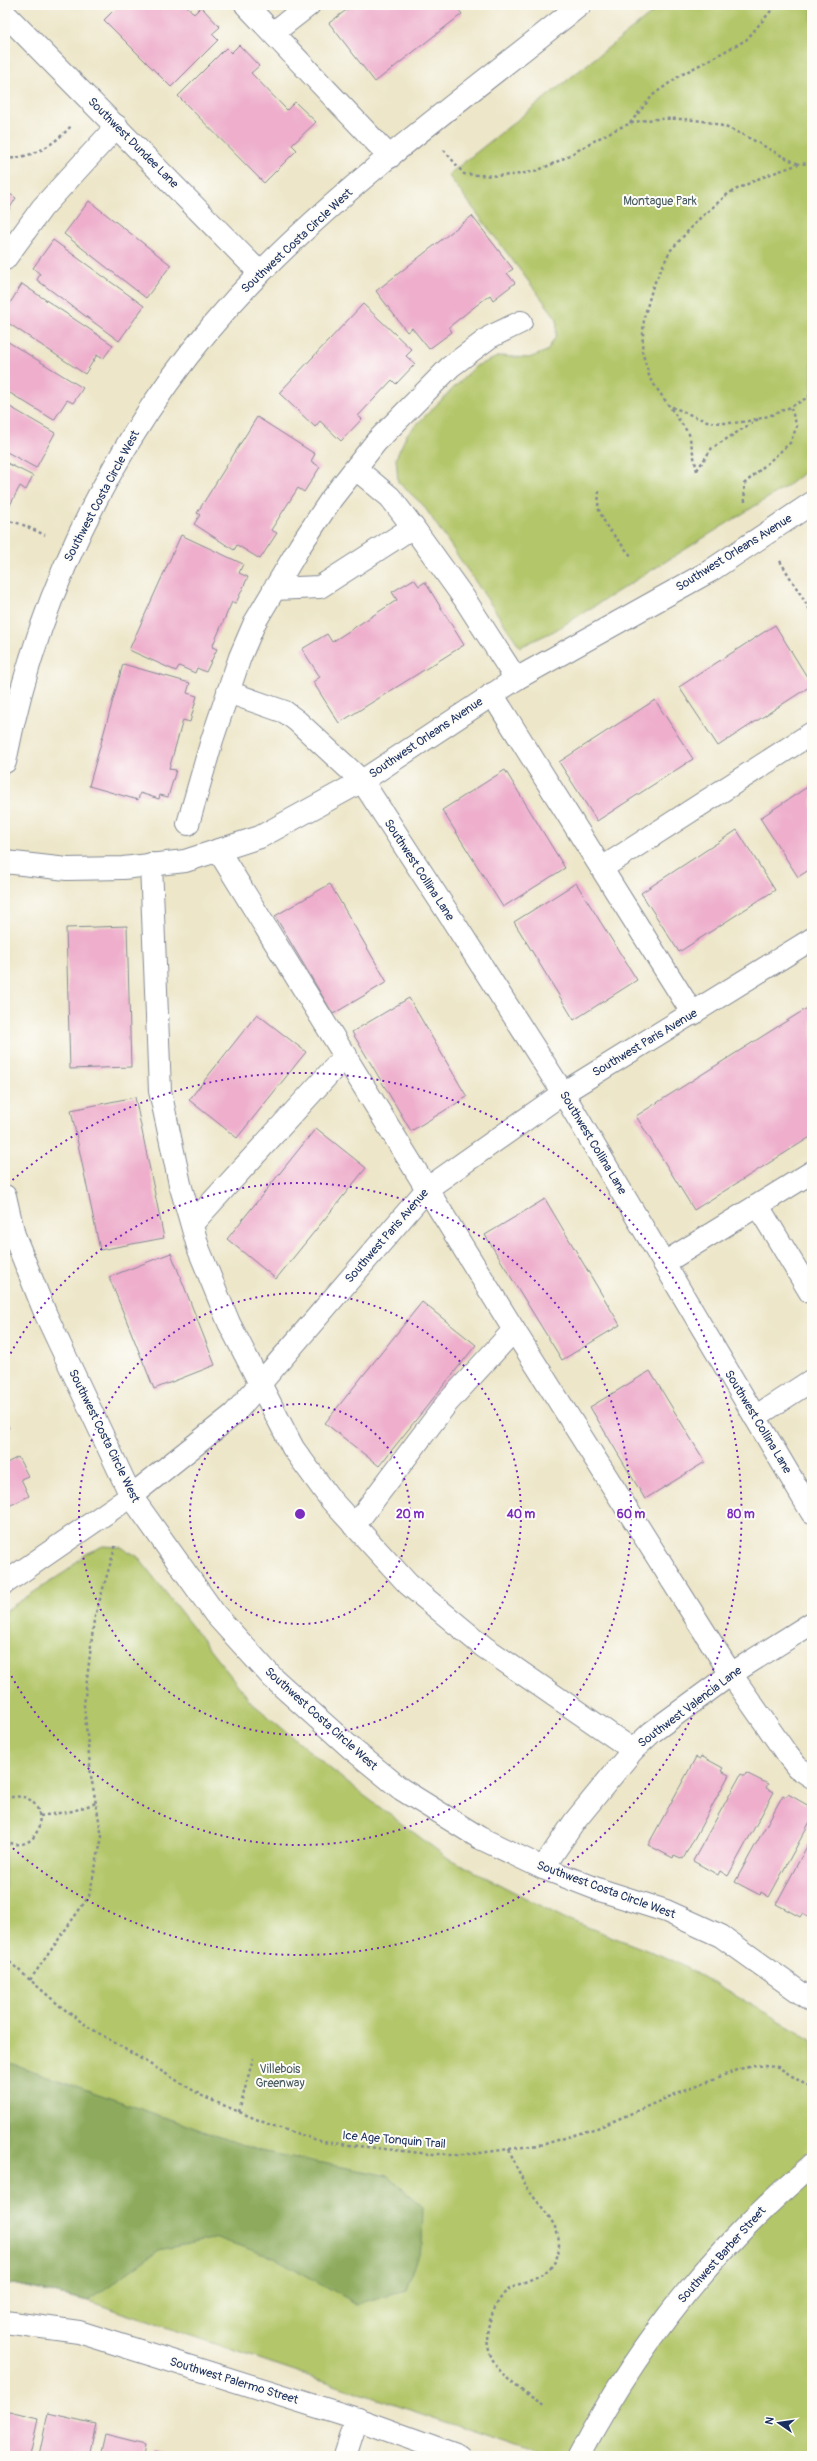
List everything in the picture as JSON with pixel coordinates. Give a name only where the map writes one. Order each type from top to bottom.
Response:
[{"type":"street","points":[[246,5],[390,157]]},
{"type":"street","points":[[273,33],[309,5]]},
{"type":"street","name":"Southwest Costa Circle West","points":[[5,762],[27,671],[46,609],[73,548],[128,442],[175,372],[222,314],[260,273],[327,211],[390,157],[580,5]]},
{"type":"street","name":"Southwest Dundee Lane","points":[[5,14],[117,126],[260,273]]},
{"type":"street","points":[[5,259],[42,208],[117,126]]},
{"type":"street","points":[[188,824],[212,740],[228,692],[255,622],[274,589],[332,498],[376,442],[450,367],[490,337],[521,322]]},
{"type":"street","points":[[356,469],[390,497],[413,527],[464,598],[516,679]]},
{"type":"street","name":"Southwest Orleans Avenue","points":[[5,862],[67,869],[123,868],[185,861],[260,837],[362,781],[516,679],[710,571],[812,502]]},
{"type":"street","points":[[274,589],[320,587],[413,527]]},
{"type":"street","name":"Southwest Collina Lane","points":[[228,692],[291,716],[362,781],[563,1093],[812,1513]]},
{"type":"street","points":[[492,694],[693,1014]]},
{"type":"street","points":[[602,868],[812,733]]},
{"type":"street","points":[[218,850],[346,1054],[514,1330],[731,1674],[797,1767],[812,1777]]},
{"type":"street","points":[[151,864],[160,1090],[180,1184],[199,1250],[229,1323],[293,1448],[331,1500],[408,1584],[448,1615],[484,1647],[633,1750]]},
{"type":"street","name":"Southwest Paris Avenue","points":[[5,1583],[131,1496],[234,1414],[428,1188],[563,1093],[812,939]]},
{"type":"street","points":[[192,1224],[346,1054]]},
{"type":"street","points":[[664,1263],[812,1172]]},
{"type":"street","name":"Southwest Costa Circle West","points":[[5,1196],[14,1234],[46,1315],[131,1496],[216,1614],[273,1678],[352,1749],[401,1789],[480,1838],[543,1868],[600,1890],[666,1911],[721,1936],[812,2001]]},
{"type":"street","points":[[758,1206],[810,1292]]},
{"type":"street","points":[[354,1526],[447,1403],[514,1330]]},
{"type":"street","points":[[755,1417],[812,1380]]},
{"type":"street","name":"Southwest Valencia Lane","points":[[543,1868],[575,1821],[633,1750],[652,1732],[731,1674],[812,1623]]},
{"type":"street","name":"Southwest Barber Street","points":[[579,2456],[618,2386],[659,2326],[704,2272],[783,2189],[812,2165]]},
{"type":"street","name":"Southwest Palermo Street","points":[[5,2322],[79,2332],[357,2419],[459,2456]]},
{"type":"street","points":[[345,2456],[357,2419]]},
{"type":"path","points":[[630,123],[653,95],[679,76],[746,40],[776,5]]},
{"type":"path","points":[[5,159],[20,157],[45,149],[62,136],[93,103]]},
{"type":"path","points":[[426,129],[464,174],[501,177],[542,169],[630,123],[663,119],[702,121],[736,130],[772,152],[799,164]]},
{"type":"path","points":[[762,416],[712,448],[697,471],[689,434],[671,406],[650,379],[642,351],[644,318],[653,286],[670,251],[699,219],[729,193],[760,178],[799,164],[812,163]]},
{"type":"path","points":[[671,406],[712,422],[740,421],[775,414],[812,394]]},
{"type":"path","points":[[745,502],[744,484],[790,443],[797,426],[790,406]]},
{"type":"path","points":[[599,491],[598,508],[607,527],[632,557]]},
{"type":"path","points":[[5,520],[21,524],[73,548]]},
{"type":"path","points":[[779,559],[812,613]]},
{"type":"path","points":[[30,1980],[89,1896],[102,1837],[96,1803],[84,1705],[94,1620],[131,1496]]},
{"type":"path","points":[[5,1800],[20,1796],[27,1798],[34,1803],[40,1816],[41,1824],[34,1838],[18,1844],[5,1841]]},
{"type":"path","points":[[40,1816],[73,1811],[96,1803]]},
{"type":"path","name":"Ice Age Tonquin Trail","points":[[5,1958],[87,2026],[204,2097],[239,2112],[323,2142],[430,2154],[473,2154],[545,2144],[600,2127],[687,2089],[751,2065],[778,2067],[812,2089]]},
{"type":"path","points":[[239,2112],[253,2058]]},
{"type":"path","points":[[508,2149],[517,2171],[554,2225],[559,2244],[556,2260],[538,2278],[507,2290],[496,2306],[488,2325],[486,2346],[492,2360],[505,2376],[544,2405]]},
{"type":"green space","name":"Montague Park","points":[[662,5],[812,5],[812,466],[787,486],[554,631],[520,647],[423,505],[398,482],[396,458],[407,434],[476,366],[500,356],[529,358],[547,351],[556,336],[557,319],[448,175]]},
{"type":"green space","name":"Villebois Greenway","points":[[103,1546],[121,1547],[137,1556],[252,1703],[350,1785],[445,1856],[564,1918],[672,1960],[812,2039],[812,2456],[546,2456],[88,2301],[14,2284],[5,2286],[5,1611],[68,1570],[85,1554]]},
{"type":"green space","points":[[5,2061],[260,2151],[388,2176],[423,2206],[422,2244],[405,2290],[357,2304],[277,2259],[217,2238],[159,2250],[88,2301],[14,2284],[5,2286]]},
{"type":"building","points":[[119,5],[186,5],[194,14],[201,7],[220,27],[212,34],[218,40],[171,87],[104,20]]},
{"type":"building","points":[[353,5],[455,5],[462,14],[375,82],[329,23]]},
{"type":"building","points":[[239,45],[259,66],[251,73],[287,110],[295,102],[316,122],[292,145],[297,150],[264,183],[178,96],[226,48],[231,53]]},
{"type":"building","points":[[5,191],[16,198],[5,216]]},
{"type":"building","points":[[89,201],[171,265],[146,298],[64,234]]},
{"type":"building","points":[[472,216],[513,269],[507,273],[515,283],[493,300],[490,295],[469,311],[449,327],[452,332],[429,349],[412,328],[407,332],[376,291]]},
{"type":"building","points":[[53,240],[144,306],[119,341],[37,280],[40,274],[33,268]]},
{"type":"building","points":[[22,284],[113,345],[103,359],[97,355],[85,374],[5,321],[5,311]]},
{"type":"building","points":[[363,304],[412,350],[406,356],[415,364],[396,384],[392,380],[358,416],[362,419],[341,441],[320,421],[315,427],[279,393]]},
{"type":"building","points":[[5,340],[83,388],[73,403],[67,400],[54,420],[5,390]]},
{"type":"building","points":[[5,404],[55,433],[36,468],[5,451]]},
{"type":"building","points":[[257,417],[315,454],[311,461],[320,467],[304,492],[298,488],[271,530],[277,533],[260,559],[237,545],[234,550],[194,524],[200,515],[197,513]]},
{"type":"building","points":[[5,462],[33,476],[26,490],[20,486],[7,511],[5,510]]},
{"type":"building","points":[[181,535],[243,564],[239,573],[248,577],[236,603],[232,602],[212,647],[217,649],[206,672],[197,668],[195,673],[179,666],[176,671],[129,650]]},
{"type":"building","points":[[414,579],[419,586],[425,582],[464,645],[339,723],[313,682],[320,677],[302,649],[327,634],[332,642],[397,600],[392,592]]},
{"type":"building","points":[[775,625],[812,685],[718,746],[679,687]]},
{"type":"building","points":[[123,664],[190,683],[187,693],[197,696],[190,722],[183,720],[169,769],[176,770],[168,797],[160,795],[159,799],[140,793],[138,800],[89,786]]},
{"type":"building","points":[[655,700],[693,759],[597,821],[559,762]]},
{"type":"building","points":[[505,770],[565,868],[503,907],[442,810]]},
{"type":"building","points":[[812,784],[812,868],[798,877],[760,818]]},
{"type":"building","points":[[737,830],[775,890],[679,952],[641,893]]},
{"type":"building","points":[[576,883],[637,980],[574,1020],[514,922]]},
{"type":"building","points":[[330,884],[387,982],[333,1014],[275,916]]},
{"type":"building","points":[[127,926],[131,1067],[70,1069],[66,928]]},
{"type":"building","points":[[409,998],[467,1097],[411,1131],[352,1032]]},
{"type":"building","points":[[812,1005],[812,1136],[694,1210],[636,1116]]},
{"type":"building","points":[[257,1014],[306,1052],[237,1138],[189,1100]]},
{"type":"building","points":[[135,1097],[164,1238],[100,1250],[71,1110]]},
{"type":"building","points":[[316,1128],[366,1168],[276,1279],[227,1239]]},
{"type":"building","points":[[545,1199],[620,1325],[562,1360],[485,1235]]},
{"type":"building","points":[[171,1253],[215,1365],[154,1389],[109,1277]]},
{"type":"building","points":[[422,1302],[476,1345],[379,1466],[325,1423]]},
{"type":"building","points":[[650,1371],[705,1462],[645,1499],[590,1407]]},
{"type":"building","points":[[5,1418],[9,1428],[5,1430]]},
{"type":"building","points":[[18,1457],[28,1476],[21,1479],[29,1496],[5,1508],[5,1464]]},
{"type":"building","points":[[701,1756],[723,1768],[721,1771],[729,1775],[683,1859],[674,1855],[673,1858],[648,1845],[696,1757],[700,1759]]},
{"type":"building","points":[[746,1773],[768,1784],[766,1788],[774,1792],[728,1876],[720,1871],[718,1875],[693,1861],[741,1774],[745,1776]]},
{"type":"building","points":[[788,1794],[809,1806],[808,1808],[812,1811],[812,1818],[769,1897],[761,1892],[760,1895],[735,1882],[783,1795],[786,1797]]},
{"type":"building","points":[[812,1837],[812,1915],[810,1918],[802,1914],[800,1917],[776,1904]]},
{"type":"building","points":[[5,2411],[38,2419],[30,2456],[5,2456]]},
{"type":"building","points":[[48,2413],[96,2424],[89,2456],[39,2456]]},
{"type":"building","points":[[105,2434],[145,2444],[143,2456],[100,2456]]},
{"type":"building","points":[[154,2452],[169,2455],[169,2456],[153,2456]]}]
